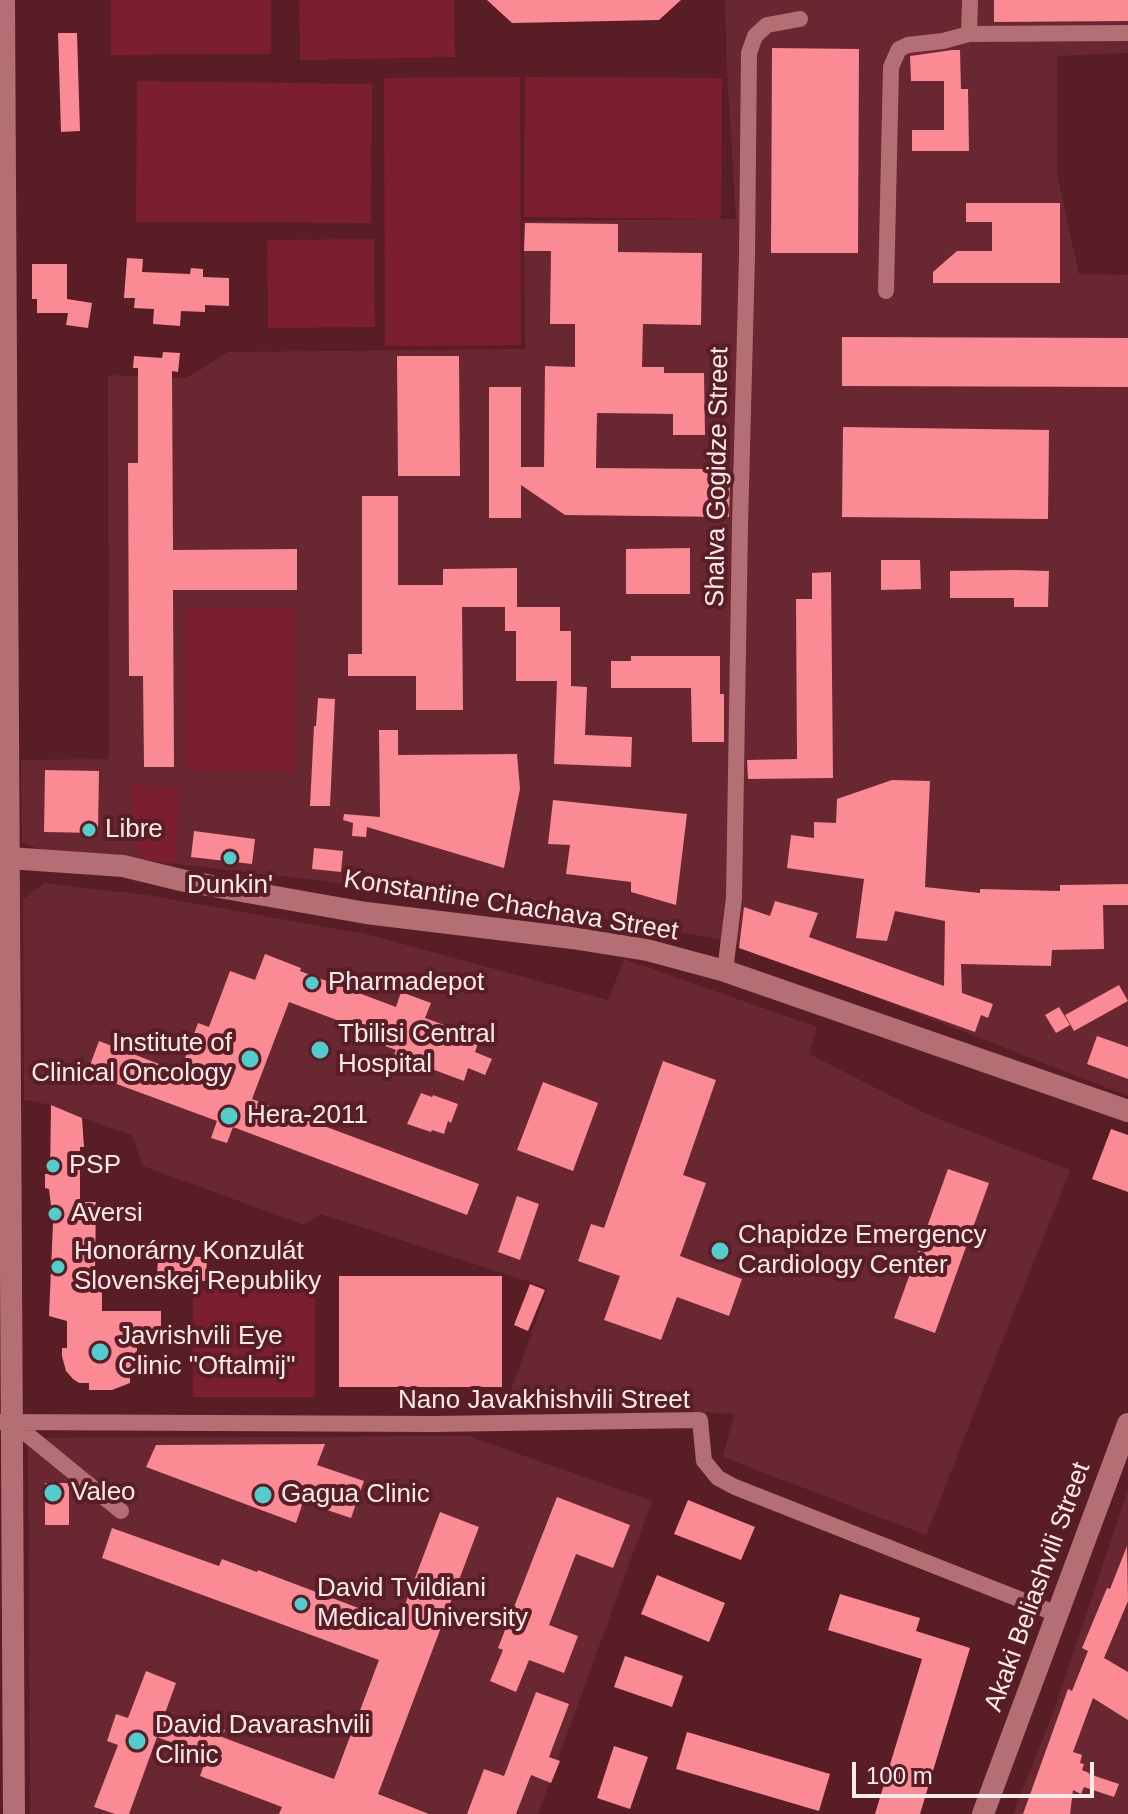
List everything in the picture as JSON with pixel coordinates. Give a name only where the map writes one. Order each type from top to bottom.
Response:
[{"type":"street","points":[[4,0],[4,695],[9,858],[7,1783],[14,1814]]},
{"type":"street","points":[[969,34],[970,0]]},
{"type":"street","name":"Shalva Gogidze Street","points":[[725,971],[734,898],[749,53],[755,36],[767,25],[800,19]]},
{"type":"street","points":[[886,291],[891,67],[899,49],[969,34],[1128,33]]},
{"type":"street","name":"Konstantine Chachava Street","points":[[9,858],[123,866],[185,881],[366,913],[647,950],[725,971],[1128,1111]]},
{"type":"street","name":"Nano Javakhishvili Street","points":[[6,1422],[371,1425],[700,1420],[704,1461],[718,1478],[1057,1614]]},
{"type":"street","points":[[6,1422],[121,1511]]},
{"type":"street","name":"Akaki Beliashvili Street","points":[[983,1814],[1128,1424]]},
{"type":"shaded area","points":[[111,0],[271,0],[271,54],[111,55]]},
{"type":"shaded area","points":[[299,0],[454,0],[455,57],[300,60]]},
{"type":"shaded area","points":[[725,0],[1128,0],[1128,53],[1057,56],[1057,174],[1079,274],[1128,275],[1128,1096],[734,942],[532,906],[46,851],[22,843],[21,760],[109,759],[108,375],[187,378],[228,352],[525,349],[523,221],[736,219]]},
{"type":"shaded area","points":[[520,77],[521,345],[385,346],[384,78]]},
{"type":"shaded area","points":[[525,77],[722,78],[721,219],[524,217]]},
{"type":"shaded area","points":[[137,81],[372,84],[371,223],[136,222]]},
{"type":"shaded area","points":[[374,239],[375,327],[268,328],[267,240]]},
{"type":"shaded area","points":[[186,609],[295,609],[294,772],[186,771]]},
{"type":"shaded area","points":[[131,783],[179,789],[176,864],[144,860],[133,840]]},
{"type":"shaded area","points":[[44,883],[154,896],[370,935],[608,1000],[624,959],[817,1027],[809,1054],[931,1116],[1070,1170],[926,1535],[723,1457],[734,1414],[507,1401],[548,1288],[321,1214],[304,1225],[143,1166],[132,1135],[51,1105],[24,1100],[23,899]]},
{"type":"shaded area","points":[[315,1288],[315,1397],[193,1397],[193,1289]]},
{"type":"shaded area","points":[[468,1436],[652,1501],[538,1814],[30,1814],[28,1438]]},
{"type":"shaded area","points":[[1128,1490],[1128,1814],[1013,1814],[1052,1716]]},
{"type":"building","points":[[487,0],[681,0],[659,20],[512,23]]},
{"type":"building","points":[[994,0],[1128,0],[1128,21],[994,22]]},
{"type":"building","points":[[58,33],[77,33],[80,131],[61,132]]},
{"type":"building","points":[[772,48],[859,49],[858,253],[771,253]]},
{"type":"building","points":[[960,50],[961,89],[968,89],[969,151],[912,151],[912,130],[944,130],[944,81],[911,81],[910,56]]},
{"type":"building","points":[[966,203],[1060,203],[1060,283],[933,283],[933,272],[957,251],[992,251],[992,222],[966,222]]},
{"type":"building","points":[[525,223],[618,224],[618,252],[702,253],[701,325],[643,324],[642,367],[664,367],[664,373],[704,373],[705,435],[673,435],[673,414],[597,413],[596,468],[708,469],[708,475],[730,476],[729,517],[565,515],[521,485],[521,518],[489,518],[489,387],[521,387],[521,467],[544,467],[545,366],[575,367],[575,324],[550,324],[551,251],[524,251]]},
{"type":"building","points":[[127,258],[143,259],[142,272],[190,274],[191,268],[203,269],[203,277],[229,278],[229,306],[205,305],[205,312],[181,311],[180,326],[153,324],[154,309],[134,308],[135,298],[124,298]]},
{"type":"building","points":[[32,264],[67,264],[67,299],[92,303],[88,328],[66,325],[68,313],[37,313],[37,299],[32,299]]},
{"type":"building","points":[[842,337],[1128,338],[1128,387],[842,386]]},
{"type":"building","points":[[163,352],[180,353],[178,372],[172,371],[173,550],[297,549],[297,590],[173,590],[174,767],[144,767],[143,676],[129,676],[128,463],[138,463],[138,368],[133,368],[134,356],[162,358]]},
{"type":"building","points":[[397,356],[459,356],[460,476],[398,476]]},
{"type":"building","points":[[843,427],[1049,430],[1048,519],[842,517]]},
{"type":"building","points":[[362,496],[398,496],[398,585],[443,585],[443,569],[517,568],[517,607],[462,607],[463,710],[416,710],[416,676],[348,676],[348,654],[362,654]]},
{"type":"building","points":[[690,548],[690,594],[626,594],[626,549]]},
{"type":"building","points":[[881,560],[920,560],[921,589],[881,590]]},
{"type":"building","points":[[950,571],[1049,571],[1048,607],[1014,607],[1014,598],[950,598]]},
{"type":"building","points":[[831,572],[833,778],[748,779],[747,760],[797,759],[796,599],[812,599],[812,573]]},
{"type":"building","points":[[505,607],[560,607],[560,631],[571,631],[571,686],[587,687],[585,735],[632,737],[631,767],[554,764],[557,681],[516,681],[516,631],[505,631]]},
{"type":"building","points":[[631,656],[720,656],[724,742],[692,742],[691,688],[611,688],[611,661],[631,661]]},
{"type":"building","points":[[318,698],[335,699],[330,806],[310,806]]},
{"type":"building","points":[[379,730],[398,730],[398,755],[517,754],[520,789],[504,868],[367,827],[366,837],[352,836],[353,823],[343,820],[344,814],[380,817]]},
{"type":"building","points":[[45,770],[99,771],[98,833],[44,832]]},
{"type":"building","points":[[892,780],[930,781],[925,887],[980,893],[980,889],[1060,891],[1060,885],[1128,884],[1128,905],[1103,905],[1104,949],[1052,950],[1051,966],[961,964],[962,993],[993,1004],[988,1018],[981,1015],[975,1032],[739,948],[744,907],[770,916],[775,901],[818,913],[809,937],[944,986],[945,921],[895,911],[887,941],[856,938],[864,879],[787,868],[791,835],[814,838],[814,822],[836,823],[837,799]]},
{"type":"building","points":[[553,800],[687,814],[676,905],[631,892],[631,882],[566,874],[570,845],[548,844]]},
{"type":"building","points":[[194,831],[255,839],[252,864],[191,857]]},
{"type":"building","points":[[314,848],[343,851],[341,872],[312,869]]},
{"type":"building","points":[[265,954],[301,968],[300,971],[396,1007],[401,992],[431,1003],[425,1018],[480,1038],[475,1052],[492,1059],[485,1075],[468,1068],[464,1081],[394,1055],[396,1050],[369,1040],[371,1033],[289,1002],[252,1099],[479,1184],[467,1215],[233,1127],[227,1143],[211,1138],[217,1121],[87,1073],[99,1041],[180,1072],[198,1023],[209,1027],[230,971],[255,980]]},
{"type":"building","points":[[1119,985],[1128,1001],[1074,1031],[1065,1015]]},
{"type":"building","points":[[1059,1007],[1070,1025],[1056,1033],[1045,1015]]},
{"type":"building","points":[[1097,1036],[1128,1047],[1128,1079],[1087,1064]]},
{"type":"building","points":[[663,1061],[716,1080],[683,1175],[706,1183],[680,1256],[742,1279],[729,1316],[677,1297],[661,1340],[604,1320],[620,1276],[578,1261],[591,1224],[604,1228]]},
{"type":"building","points":[[543,1082],[598,1103],[573,1171],[517,1150]]},
{"type":"building","points":[[421,1093],[458,1104],[444,1134],[407,1124]]},
{"type":"building","points":[[51,1105],[82,1118],[84,1147],[80,1147],[80,1202],[96,1202],[95,1273],[102,1279],[102,1311],[161,1311],[161,1334],[137,1334],[137,1376],[130,1376],[130,1383],[112,1390],[89,1390],[89,1383],[79,1383],[66,1371],[62,1348],[67,1348],[67,1321],[49,1316],[53,1223],[45,1174],[50,1174]]},
{"type":"building","points":[[1111,1129],[1128,1135],[1128,1192],[1092,1179]]},
{"type":"building","points":[[948,1169],[989,1183],[935,1333],[894,1318]]},
{"type":"building","points":[[517,1196],[539,1204],[520,1260],[498,1252]]},
{"type":"building","points":[[158,1256],[207,1257],[206,1281],[157,1279]]},
{"type":"building","points":[[339,1276],[502,1276],[502,1387],[339,1387]]},
{"type":"building","points":[[530,1284],[545,1290],[528,1331],[514,1325]]},
{"type":"building","name":"Gagua Clinic","points":[[325,1444],[317,1465],[364,1481],[351,1518],[303,1502],[296,1523],[146,1467],[156,1445]]},
{"type":"building","points":[[45,1483],[69,1483],[69,1525],[45,1525]]},
{"type":"building","points":[[557,1497],[630,1525],[613,1568],[576,1554],[549,1625],[578,1636],[564,1673],[529,1660],[516,1692],[490,1681],[503,1650],[498,1648]]},
{"type":"building","points":[[688,1500],[755,1527],[741,1560],[674,1534]]},
{"type":"building","points":[[440,1512],[479,1527],[378,1794],[429,1814],[279,1814],[282,1807],[200,1776],[207,1756],[157,1737],[129,1814],[115,1814],[94,1807],[118,1745],[107,1741],[116,1714],[128,1718],[146,1671],[176,1683],[164,1716],[196,1729],[199,1721],[225,1730],[222,1737],[334,1779],[379,1660],[102,1558],[112,1528],[219,1566],[222,1559],[258,1570],[398,1623]]},
{"type":"building","points":[[1127,1546],[1128,1601],[1104,1658],[1128,1672],[1128,1720],[1093,1698],[1073,1752],[1082,1755],[1082,1770],[1119,1784],[1114,1797],[1084,1787],[1081,1794],[1073,1790],[1070,1814],[1023,1814],[1068,1689],[1072,1691],[1088,1651],[1082,1648]]},
{"type":"building","points":[[657,1575],[725,1603],[709,1642],[641,1614]]},
{"type":"building","points":[[840,1594],[920,1618],[916,1631],[970,1648],[920,1814],[875,1814],[922,1659],[828,1630]]},
{"type":"building","points":[[625,1656],[683,1676],[672,1707],[614,1687]]},
{"type":"building","points":[[536,1692],[569,1704],[549,1757],[560,1761],[551,1783],[531,1775],[516,1814],[467,1814],[484,1769],[504,1776]]},
{"type":"building","points":[[687,1732],[830,1774],[819,1811],[676,1769]]},
{"type":"building","points":[[614,1746],[648,1757],[630,1809],[597,1798]]},
{"type":"place","name":"Libre","points":[[89,830]]},
{"type":"place","name":"Dunkin'","points":[[230,858]]},
{"type":"place","name":"Pharmadepot","points":[[312,983]]},
{"type":"place","name":"Tbilisi Central Hospital","points":[[320,1050]]},
{"type":"place","name":"Institute of Clinical Oncology","points":[[250,1059]]},
{"type":"place","name":"Hera-2011","points":[[229,1116]]},
{"type":"place","name":"PSP","points":[[53,1166]]},
{"type":"place","name":"Aversi","points":[[55,1214]]},
{"type":"place","name":"Chapidze Emergency Cardiology Center","points":[[720,1251]]},
{"type":"place","name":"Honorárny Konzulát Slovenskej Republiky","points":[[58,1267]]},
{"type":"place","name":"Javrishvili Eye Clinic \"Oftalmij\"","points":[[100,1352]]},
{"type":"place","name":"Valeo","points":[[53,1493]]},
{"type":"place","name":"Gagua Clinic","points":[[263,1495]]},
{"type":"place","name":"David Tvildiani Medical University","points":[[301,1604]]},
{"type":"place","name":"David Davarashvili Clinic","points":[[137,1741]]}]
